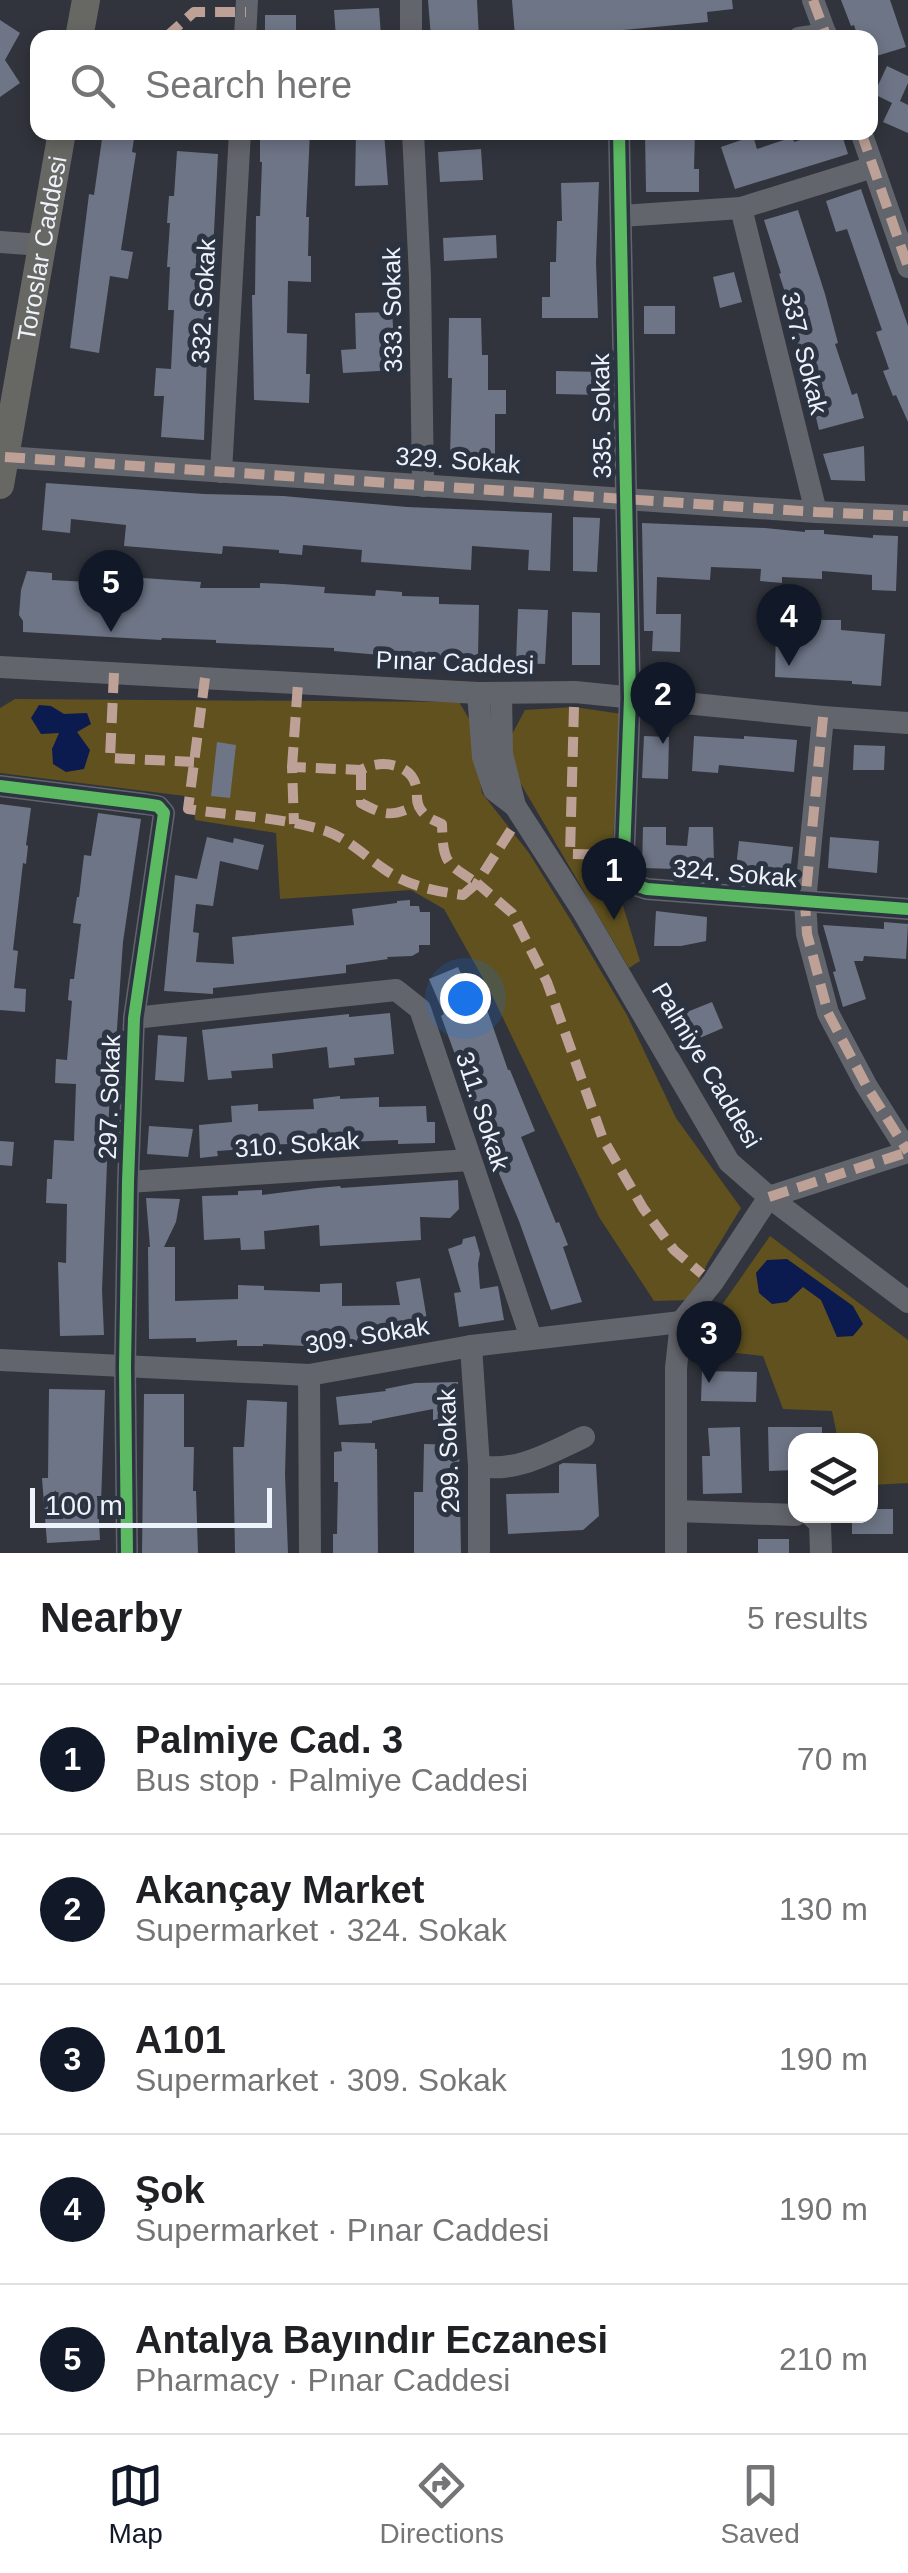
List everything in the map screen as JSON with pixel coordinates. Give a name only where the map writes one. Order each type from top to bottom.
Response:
[{"type":"main road","points":[[81,30],[86,0]]},
{"type":"main road","name":"Toroslar Caddesi","points":[[0,485],[61,140]]},
{"type":"street","points":[[245,30],[247,0]]},
{"type":"street","points":[[411,0],[411,30]]},
{"type":"street","points":[[813,0],[825,30]]},
{"type":"street","name":"332. Sokak","points":[[221,472],[240,140]]},
{"type":"street","name":"333. Sokak","points":[[413,140],[423,486]]},
{"type":"street","name":"335. Sokak","points":[[620,140],[630,698]]},
{"type":"street","points":[[864,140],[903,232],[908,267]]},
{"type":"street","points":[[621,216],[741,208],[873,167]]},
{"type":"street","name":"337. Sokak","points":[[741,208],[816,512]]},
{"type":"street","points":[[0,242],[42,245]]},
{"type":"street","name":"329. Sokak","points":[[4,457],[908,516]]},
{"type":"street","name":"Pınar Caddesi","points":[[0,667],[490,694],[575,692],[908,723]]},
{"type":"street","name":"Palmiye Caddesi","points":[[490,694],[483,757],[494,790],[515,806],[582,910],[729,1162],[908,1302]]},
{"type":"street","name":"324. Sokak","points":[[630,698],[623,881],[647,889],[908,910]]},
{"type":"street","points":[[676,1553],[676,1368],[682,1322],[714,1282],[769,1197],[908,1152],[828,1013],[807,934],[805,902],[823,717]]},
{"type":"street","name":"297. Sokak","points":[[0,786],[158,806],[164,813],[134,1018],[128,1182],[127,1553]]},
{"type":"street","name":"311. Sokak","points":[[134,1018],[396,990],[420,1009],[531,1338]]},
{"type":"street","name":"310. Sokak","points":[[128,1182],[470,1160]]},
{"type":"street","name":"309. Sokak","points":[[0,1360],[309,1375],[471,1346],[682,1322]]},
{"type":"street","name":"299. Sokak","points":[[471,1346],[479,1466],[479,1553]]},
{"type":"street","points":[[309,1375],[310,1553]]},
{"type":"street","points":[[479,1466],[530,1462],[584,1437]]},
{"type":"street","points":[[676,1511],[788,1515]]},
{"type":"street","points":[[819,1523],[821,1553]]},
{"type":"shaded area","points":[[15,699],[459,702],[471,722],[482,793],[529,853],[627,1015],[676,1118],[741,1208],[690,1300],[654,1301],[599,1217],[489,989],[444,909],[411,890],[280,899],[276,833],[195,820],[193,797],[0,773],[0,708]]},
{"type":"shaded area","points":[[39,705],[51,706],[64,714],[87,713],[91,724],[77,732],[90,750],[84,769],[66,772],[53,764],[52,749],[59,733],[41,734],[31,718]]},
{"type":"shaded area","points":[[574,707],[622,714],[611,867],[640,961],[629,968],[518,779],[509,740],[525,710]]},
{"type":"shaded area","points":[[770,1236],[908,1340],[908,1483],[878,1485],[878,1433],[837,1433],[832,1411],[783,1409],[763,1356],[692,1348]]},
{"type":"shaded area","points":[[787,1259],[853,1306],[863,1324],[853,1336],[837,1337],[821,1300],[803,1287],[787,1302],[772,1304],[759,1293],[756,1273],[767,1260]]},
{"type":"building","points":[[428,0],[477,0],[479,30],[430,30]]},
{"type":"building","points":[[512,0],[732,0],[733,9],[707,12],[708,22],[623,30],[514,30]]},
{"type":"building","points":[[841,0],[890,0],[906,47],[878,56],[878,30],[856,30]]},
{"type":"building","points":[[379,8],[381,30],[335,30],[334,10]]},
{"type":"building","points":[[265,15],[296,15],[296,30],[265,30]]},
{"type":"building","points":[[0,20],[20,33],[5,60],[20,83],[0,97]]},
{"type":"building","points":[[887,66],[908,76],[900,101],[908,105],[908,133],[883,122],[892,103],[878,96],[878,85]]},
{"type":"building","points":[[102,140],[134,140],[132,152],[136,153],[121,250],[133,252],[128,279],[110,276],[99,353],[70,348],[89,194],[94,195]]},
{"type":"building","points":[[260,140],[310,140],[306,217],[311,282],[288,281],[287,333],[307,334],[309,403],[254,400],[252,295],[256,216],[260,216]]},
{"type":"building","points":[[356,140],[385,140],[388,185],[355,186]]},
{"type":"building","points":[[645,140],[695,140],[694,169],[699,169],[699,192],[646,192]]},
{"type":"building","points":[[741,140],[754,140],[757,149],[784,140],[844,140],[848,154],[735,189],[721,147]]},
{"type":"building","points":[[481,149],[483,180],[440,182],[438,152]]},
{"type":"building","points":[[177,151],[218,154],[204,440],[161,437],[164,396],[154,396],[156,368],[171,369],[174,310],[168,310],[167,223],[169,196],[174,196]]},
{"type":"building","points":[[599,182],[598,318],[542,318],[542,297],[550,297],[550,262],[556,262],[557,221],[562,221],[561,183]]},
{"type":"building","points":[[861,189],[908,326],[908,422],[883,371],[889,369],[876,332],[882,330],[847,229],[836,232],[826,201]]},
{"type":"building","points":[[798,210],[825,294],[838,343],[835,344],[864,418],[819,430],[813,405],[816,404],[764,220]]},
{"type":"building","points":[[496,235],[497,258],[444,261],[443,238]]},
{"type":"building","points":[[734,272],[742,302],[720,308],[713,277]]},
{"type":"building","points":[[644,306],[675,306],[675,334],[644,334]]},
{"type":"building","points":[[392,312],[396,370],[343,373],[341,350],[356,349],[355,313]]},
{"type":"building","points":[[449,318],[481,318],[482,355],[488,355],[488,390],[506,390],[506,414],[495,414],[495,457],[450,456]]},
{"type":"building","points":[[556,371],[600,372],[600,395],[556,394]]},
{"type":"building","points":[[864,446],[865,481],[831,480],[823,454]]},
{"type":"building","points":[[46,483],[552,513],[550,571],[528,570],[529,550],[472,546],[471,570],[361,562],[362,550],[303,545],[302,555],[223,546],[222,554],[124,546],[126,525],[71,519],[70,533],[42,530]]},
{"type":"building","points":[[573,517],[600,518],[597,572],[573,571]]},
{"type":"building","points":[[642,523],[824,530],[824,534],[873,538],[898,536],[896,591],[872,590],[872,575],[822,571],[822,579],[782,577],[782,583],[760,581],[761,569],[711,567],[710,580],[657,577],[656,614],[681,614],[680,652],[652,651],[653,631],[644,631]]},
{"type":"building","points":[[27,571],[52,573],[52,580],[143,585],[143,578],[201,582],[200,588],[283,584],[325,587],[324,593],[375,596],[376,590],[402,592],[402,596],[439,597],[439,604],[479,605],[478,657],[415,658],[216,640],[23,632],[19,615]]},
{"type":"building","points":[[518,609],[548,610],[545,664],[516,663]]},
{"type":"building","points":[[572,612],[600,613],[600,665],[572,665]]},
{"type":"building","points":[[841,620],[841,630],[885,634],[881,686],[775,677],[776,621]]},
{"type":"building","points":[[644,736],[669,737],[668,779],[642,778]]},
{"type":"building","points":[[694,736],[797,740],[794,772],[719,765],[718,773],[692,771]]},
{"type":"building","points":[[217,742],[236,745],[230,798],[211,796]]},
{"type":"building","points":[[854,745],[885,746],[884,770],[853,770]]},
{"type":"building","points":[[0,804],[31,808],[13,950],[18,951],[14,988],[26,989],[25,1012],[0,1010]]},
{"type":"building","points":[[98,813],[141,819],[123,942],[110,1086],[102,1290],[104,1335],[60,1336],[58,1262],[66,1263],[67,1204],[46,1203],[47,1179],[52,1179],[54,1140],[74,1141],[76,1084],[55,1083],[56,1059],[67,1060],[70,979],[74,979],[81,924],[73,923],[84,855],[91,856]]},
{"type":"building","points":[[643,827],[666,827],[666,845],[687,846],[689,827],[713,827],[714,862],[676,863],[676,869],[642,868]]},
{"type":"building","points":[[207,837],[264,845],[258,870],[220,861],[213,906],[196,904],[196,962],[234,964],[232,937],[354,925],[352,909],[410,900],[410,906],[419,906],[420,912],[430,912],[430,945],[419,945],[419,952],[412,956],[346,965],[346,973],[213,988],[213,994],[164,991],[175,875],[197,879]]},
{"type":"building","points":[[830,837],[879,841],[877,873],[828,868]]},
{"type":"building","points":[[739,841],[793,847],[790,873],[736,867]]},
{"type":"building","points":[[656,911],[707,917],[706,941],[654,946]]},
{"type":"building","points":[[884,922],[908,924],[906,959],[864,956],[863,961],[854,961],[866,999],[843,1007],[823,925],[884,929]]},
{"type":"building","points":[[458,967],[474,1004],[484,1001],[535,1131],[521,1137],[568,1245],[563,1247],[582,1302],[551,1310],[495,1164],[429,979]]},
{"type":"building","points":[[712,1002],[723,1028],[688,1043],[677,1016]]},
{"type":"building","points":[[390,1013],[394,1054],[354,1058],[355,1065],[329,1068],[327,1047],[272,1054],[273,1068],[231,1071],[232,1078],[208,1080],[202,1030]]},
{"type":"building","points":[[158,1035],[187,1037],[184,1082],[155,1080]]},
{"type":"building","points":[[379,1097],[379,1107],[426,1106],[427,1122],[435,1122],[435,1143],[398,1144],[398,1140],[318,1147],[317,1143],[261,1145],[217,1151],[218,1156],[200,1158],[199,1125],[232,1122],[231,1106],[258,1104],[258,1111],[314,1109],[313,1099]]},
{"type":"building","points":[[149,1126],[193,1129],[188,1157],[147,1154]]},
{"type":"building","points":[[0,1141],[14,1142],[12,1166],[0,1165]]},
{"type":"building","points":[[458,1180],[459,1209],[450,1218],[420,1217],[421,1240],[320,1246],[319,1225],[264,1231],[265,1249],[241,1250],[240,1238],[204,1240],[202,1196]]},
{"type":"building","points":[[146,1198],[180,1199],[176,1222],[164,1247],[175,1247],[175,1301],[238,1299],[238,1285],[320,1292],[320,1284],[342,1283],[342,1306],[400,1305],[396,1282],[420,1278],[429,1332],[306,1346],[237,1346],[237,1340],[196,1342],[196,1338],[149,1339]]},
{"type":"building","points":[[475,1236],[480,1254],[480,1289],[498,1286],[504,1320],[459,1327],[454,1293],[461,1292],[448,1249]]},
{"type":"building","points":[[702,1371],[757,1372],[756,1402],[701,1401]]},
{"type":"building","points":[[458,1382],[460,1418],[433,1420],[433,1409],[372,1423],[339,1425],[336,1397],[415,1383]]},
{"type":"building","points":[[49,1389],[105,1390],[98,1503],[100,1540],[47,1543],[42,1478],[48,1478]]},
{"type":"building","points":[[144,1394],[184,1394],[184,1447],[194,1447],[198,1553],[142,1553]]},
{"type":"building","points":[[247,1400],[287,1402],[288,1553],[235,1553],[233,1447],[244,1447]]},
{"type":"building","points":[[740,1427],[742,1493],[703,1494],[702,1456],[710,1456],[708,1428]]},
{"type":"building","points":[[768,1427],[822,1427],[822,1433],[788,1433],[788,1470],[769,1471]]},
{"type":"building","points":[[341,1442],[375,1443],[377,1449],[378,1553],[333,1553],[338,1482],[334,1482],[334,1452],[342,1451]]},
{"type":"building","points":[[424,1444],[459,1445],[461,1553],[414,1553],[414,1492],[423,1492]]},
{"type":"building","points":[[596,1464],[599,1516],[583,1530],[508,1534],[506,1494],[559,1493],[559,1465]]},
{"type":"building","points":[[878,1509],[893,1509],[893,1534],[852,1534],[852,1523],[878,1523]]},
{"type":"building","points":[[758,1539],[789,1539],[789,1553],[758,1553]]},
{"type":"marked path","points":[[813,0],[824,30]]},
{"type":"marked path","points":[[174,30],[194,12],[246,12]]},
{"type":"marked path","points":[[864,140],[908,267]]},
{"type":"marked path","points":[[5,457],[908,516]]},
{"type":"marked path","points":[[114,673],[110,758],[194,762]]},
{"type":"marked path","points":[[205,678],[188,809],[326,831],[412,884],[463,895],[477,883],[448,860],[442,824],[423,813],[413,778],[393,765],[361,770],[292,767],[294,824]]},
{"type":"marked path","points":[[292,767],[298,683]]},
{"type":"marked path","points":[[574,707],[570,854],[612,855]]},
{"type":"marked path","points":[[823,717],[805,902],[807,934],[828,1013],[908,1152]]},
{"type":"marked path","points":[[361,770],[361,803],[389,813],[417,805]]},
{"type":"marked path","points":[[511,830],[477,883],[512,913],[547,982],[603,1139],[643,1208],[674,1250],[702,1274]]},
{"type":"marked path","points":[[769,1197],[908,1152]]},
{"type":"cycle path","points":[[619,140],[630,698],[623,881],[647,889],[908,909]]},
{"type":"cycle path","points":[[0,786],[158,806],[164,813],[134,1018],[125,1367],[127,1553]]},
{"type":"place","name":"Antalya Bayındır Eczanesi","points":[[111,632]]},
{"type":"place","name":"Şok","points":[[789,666]]},
{"type":"place","name":"Akançay Market","points":[[663,744]]},
{"type":"place","name":"Palmiye Cad. 3","points":[[614,920]]},
{"type":"place","name":"A101","points":[[709,1383]]}]
